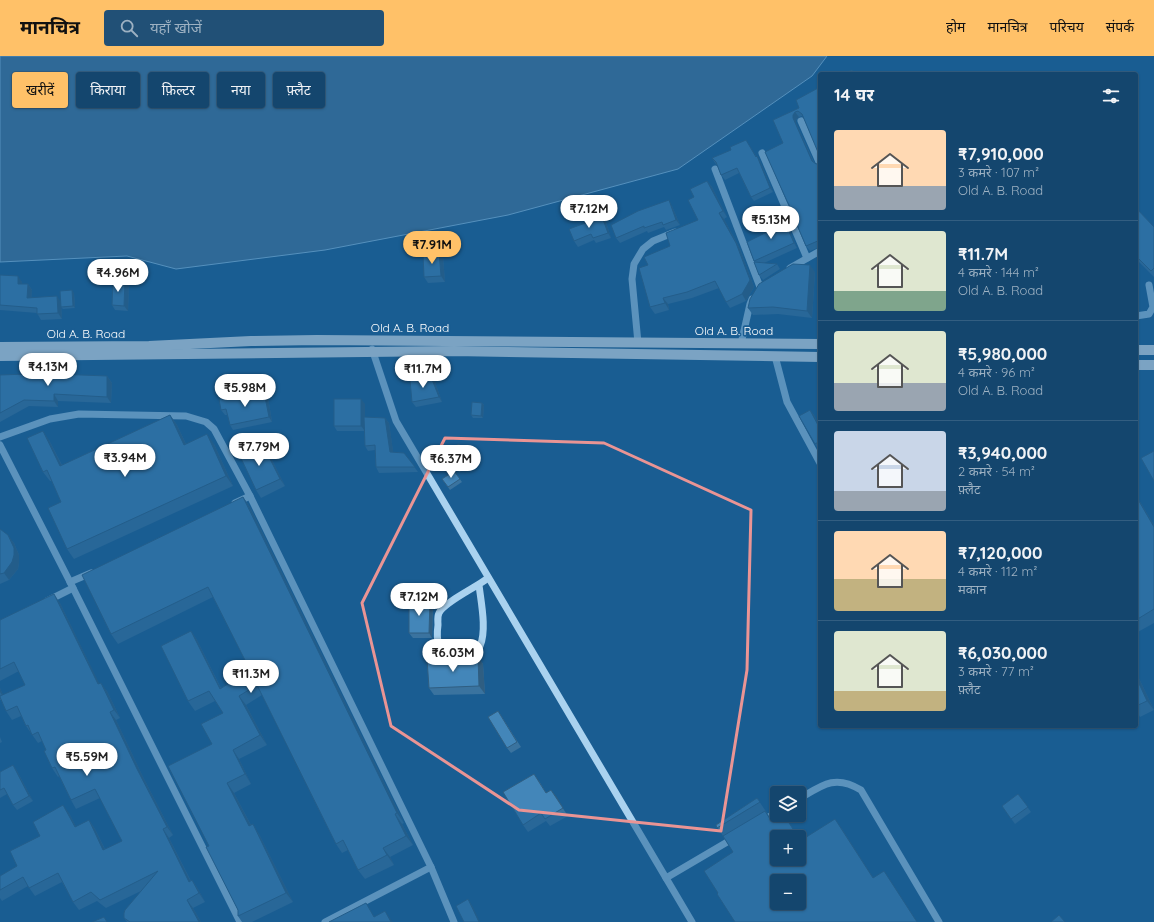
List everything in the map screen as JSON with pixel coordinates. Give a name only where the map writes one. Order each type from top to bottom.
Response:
[{"type":"main road","name":"Old A. B. Road","points":[[0,347],[149,346],[251,341],[818,344]]},
{"type":"main road","points":[[1138,350],[1154,350]]},
{"type":"main road","name":"Old A. B. Road","points":[[0,356],[454,351],[818,357]]},
{"type":"main road","points":[[1138,365],[1154,365]]},
{"type":"street","points":[[801,121],[818,159]]},
{"type":"street","points":[[762,153],[807,258]]},
{"type":"street","points":[[715,169],[760,287]]},
{"type":"street","points":[[638,343],[632,279],[634,264],[643,249],[653,241],[684,228]]},
{"type":"street","points":[[787,270],[818,252]]},
{"type":"street","points":[[741,344],[750,304],[760,287],[767,283]]},
{"type":"street","points":[[1138,316],[1149,314],[1153,307],[1149,285]]},
{"type":"street","points":[[369,341],[396,421],[692,922]]},
{"type":"street","points":[[775,356],[787,402],[818,459]]},
{"type":"street","points":[[0,437],[50,419],[79,414],[186,416],[206,422],[214,429],[250,496],[431,867],[454,922]]},
{"type":"street","points":[[0,445],[72,585],[240,922]]},
{"type":"street","points":[[229,506],[250,496]]},
{"type":"street","points":[[40,604],[99,569]]},
{"type":"street","points":[[479,585],[484,620],[480,647],[469,658],[460,662],[451,662],[445,657],[439,646],[437,634],[439,613],[443,606],[488,578]]},
{"type":"street","points":[[806,795],[823,785],[839,782],[850,783],[861,790],[939,922]]},
{"type":"street","points":[[757,824],[770,816]]},
{"type":"street","points":[[666,878],[738,835]]},
{"type":"street","points":[[325,922],[431,867]]},
{"type":"highlighted area","points":[[445,438],[604,443],[751,510],[747,670],[721,831],[519,810],[391,726],[362,603]]},
{"type":"water","points":[[0,56],[827,56],[812,76],[678,169],[508,215],[325,250],[176,269],[127,256],[0,262]]},
{"type":"building","points":[[818,88],[818,152],[802,114],[798,111],[793,115],[812,161],[816,164],[818,163],[818,241],[806,246],[792,213],[793,212],[765,152],[783,143],[773,120],[799,108],[796,100]]},
{"type":"building","points":[[746,140],[756,157],[757,156],[770,188],[751,197],[737,168],[721,175],[716,162],[712,158],[731,150],[730,147]]},
{"type":"building","points":[[707,181],[723,211],[719,213],[736,243],[750,280],[742,294],[726,302],[715,281],[687,292],[663,298],[665,303],[650,307],[639,268],[648,265],[644,257],[670,246],[666,233],[698,220],[688,200],[694,197],[690,189]]},
{"type":"building","points":[[669,200],[676,220],[663,225],[662,222],[644,228],[644,226],[616,238],[611,225],[638,211]]},
{"type":"building","points":[[1138,210],[1154,227],[1154,268],[1151,271],[1138,258]]},
{"type":"building","points":[[602,217],[608,233],[593,238],[591,234],[574,241],[569,229]]},
{"type":"building","points":[[783,218],[794,243],[754,261],[747,242],[771,230],[768,224]]},
{"type":"building","points":[[439,252],[441,276],[424,277],[423,253]]},
{"type":"building","points":[[754,262],[777,264],[759,275]]},
{"type":"building","points":[[793,264],[810,265],[807,311],[773,307],[748,308],[750,299],[759,284]]},
{"type":"building","points":[[0,275],[18,276],[18,284],[28,284],[27,298],[57,296],[58,313],[37,314],[37,308],[0,305]]},
{"type":"building","points":[[113,280],[125,281],[124,306],[112,305]]},
{"type":"building","points":[[72,290],[73,306],[61,307],[60,291]]},
{"type":"building","points":[[28,373],[107,376],[107,397],[54,394],[54,401],[24,400],[0,413],[0,375]]},
{"type":"building","points":[[431,377],[439,397],[412,402],[410,380]]},
{"type":"building","points":[[264,392],[269,417],[230,425],[226,409],[221,410],[219,399]]},
{"type":"building","points":[[334,399],[361,399],[361,426],[334,426]]},
{"type":"building","points":[[472,402],[482,403],[481,416],[471,415]]},
{"type":"building","points":[[810,410],[818,425],[818,442],[815,444],[799,416]]},
{"type":"building","points":[[170,415],[184,445],[207,434],[226,476],[67,549],[48,508],[61,502],[47,470],[43,472],[27,438],[43,431],[60,466]]},
{"type":"building","points":[[364,417],[385,418],[390,452],[404,453],[415,467],[376,467],[375,445],[365,446]]},
{"type":"building","points":[[262,443],[280,479],[256,490],[239,454]]},
{"type":"building","points":[[459,444],[468,461],[456,467],[447,450]]},
{"type":"building","points":[[1154,451],[1154,481],[1141,458]]},
{"type":"building","points":[[454,471],[460,479],[448,487],[442,479]]},
{"type":"building","points":[[243,497],[397,813],[395,814],[406,836],[383,848],[387,855],[358,870],[343,840],[336,844],[257,685],[239,696],[260,735],[233,750],[245,774],[227,783],[249,826],[253,824],[286,893],[238,916],[238,910],[206,847],[209,846],[168,766],[212,744],[201,724],[223,713],[209,691],[188,701],[161,646],[191,631],[220,689],[250,670],[208,587],[111,634],[82,575]]},
{"type":"building","points":[[1138,499],[1154,527],[1154,609],[1138,619]]},
{"type":"building","points":[[0,529],[8,535],[14,548],[14,555],[12,562],[4,573],[0,574]]},
{"type":"building","points":[[54,594],[98,684],[101,683],[114,710],[110,712],[167,827],[163,829],[189,882],[192,880],[199,893],[187,900],[199,922],[130,922],[124,918],[125,910],[158,871],[100,900],[91,892],[73,902],[58,873],[29,888],[23,877],[0,890],[0,876],[17,866],[10,851],[40,836],[33,822],[63,805],[75,827],[89,820],[103,850],[122,841],[95,789],[71,800],[55,767],[52,768],[44,751],[46,750],[38,732],[32,735],[17,706],[6,711],[0,697],[25,685],[14,662],[0,669],[0,620]]},
{"type":"building","points":[[409,601],[430,601],[429,633],[409,633]]},
{"type":"building","points":[[478,657],[479,686],[429,688],[427,659]]},
{"type":"building","points":[[1138,681],[1147,701],[1138,705]]},
{"type":"building","points":[[498,711],[517,742],[507,748],[488,717]]},
{"type":"building","points":[[13,765],[29,796],[13,805],[4,788],[0,790],[0,772]]},
{"type":"building","points":[[534,774],[546,793],[551,790],[563,808],[545,819],[541,813],[523,825],[503,792]]},
{"type":"building","points":[[1018,794],[1028,807],[1011,819],[1002,806]]},
{"type":"building","points":[[757,798],[760,802],[717,828],[716,825]]},
{"type":"building","points":[[765,811],[770,819],[770,822],[788,822],[794,830],[770,830],[770,866],[806,866],[806,837],[835,819],[873,878],[884,871],[917,922],[735,922],[704,871],[733,852],[723,836]]},
{"type":"building","points":[[468,899],[479,922],[464,922],[456,906]]},
{"type":"building","points":[[366,903],[374,917],[385,911],[391,922],[329,922]]},
{"type":"building","points":[[1059,915],[1065,922],[1051,922]]},
{"type":"building","points":[[104,917],[107,922],[92,922]]}]
